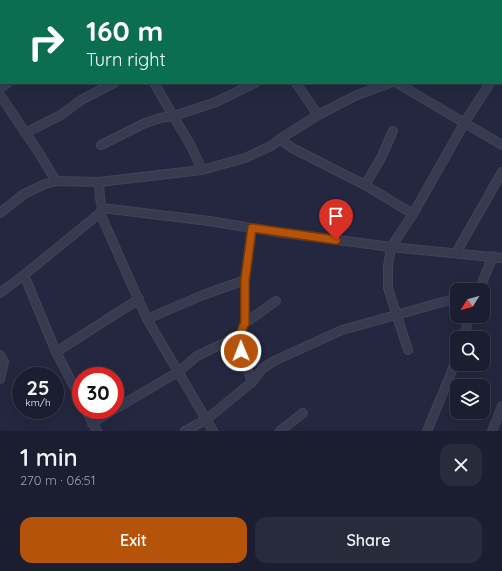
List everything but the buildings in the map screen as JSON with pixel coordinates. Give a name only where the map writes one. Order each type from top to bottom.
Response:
[{"type":"street","points":[[25,133],[64,113],[81,100],[112,84]]},
{"type":"street","points":[[155,84],[191,146],[202,170]]},
{"type":"street","points":[[101,145],[143,124],[160,118],[174,116],[216,102],[253,84]]},
{"type":"street","points":[[297,84],[318,115]]},
{"type":"street","points":[[0,213],[24,194],[44,184],[56,181],[99,182],[202,170],[245,158],[271,146],[318,115],[357,95],[387,84]]},
{"type":"street","points":[[399,84],[502,145]]},
{"type":"street","points":[[408,350],[388,288],[388,267],[391,247],[413,214],[465,122],[489,84]]},
{"type":"street","points":[[0,95],[40,153],[56,181]]},
{"type":"street","points":[[365,185],[381,158],[393,131]]},
{"type":"street","points":[[280,139],[292,148],[365,185],[413,214]]},
{"type":"street","points":[[456,252],[502,172]]},
{"type":"street","points":[[99,182],[101,210],[147,319],[213,431]]},
{"type":"street","points":[[0,292],[24,275],[101,210],[209,221],[391,247],[456,252],[502,258]]},
{"type":"street","points":[[252,228],[245,280],[245,323],[239,336],[241,351],[252,382]]},
{"type":"street","points":[[482,283],[492,256]]},
{"type":"street","points":[[24,275],[56,352],[72,383]]},
{"type":"street","points":[[147,319],[204,295],[245,280]]},
{"type":"street","points":[[56,352],[139,299]]},
{"type":"street","points":[[185,431],[207,419],[252,382],[263,368],[274,361],[342,330],[450,300]]},
{"type":"street","points":[[245,323],[276,301]]},
{"type":"street","points":[[124,403],[178,372],[197,356],[239,336]]},
{"type":"street","points":[[0,355],[4,362],[0,378]]},
{"type":"street","points":[[427,431],[452,371]]},
{"type":"street","points":[[492,431],[502,406]]},
{"type":"street","points":[[280,431],[303,414]]},
{"type":"street","points":[[90,419],[97,431]]},
{"type":"street","points":[[92,423],[98,419]]},
{"type":"route","points":[[241,351],[239,336],[245,323],[245,280],[252,228],[336,240]]}]
